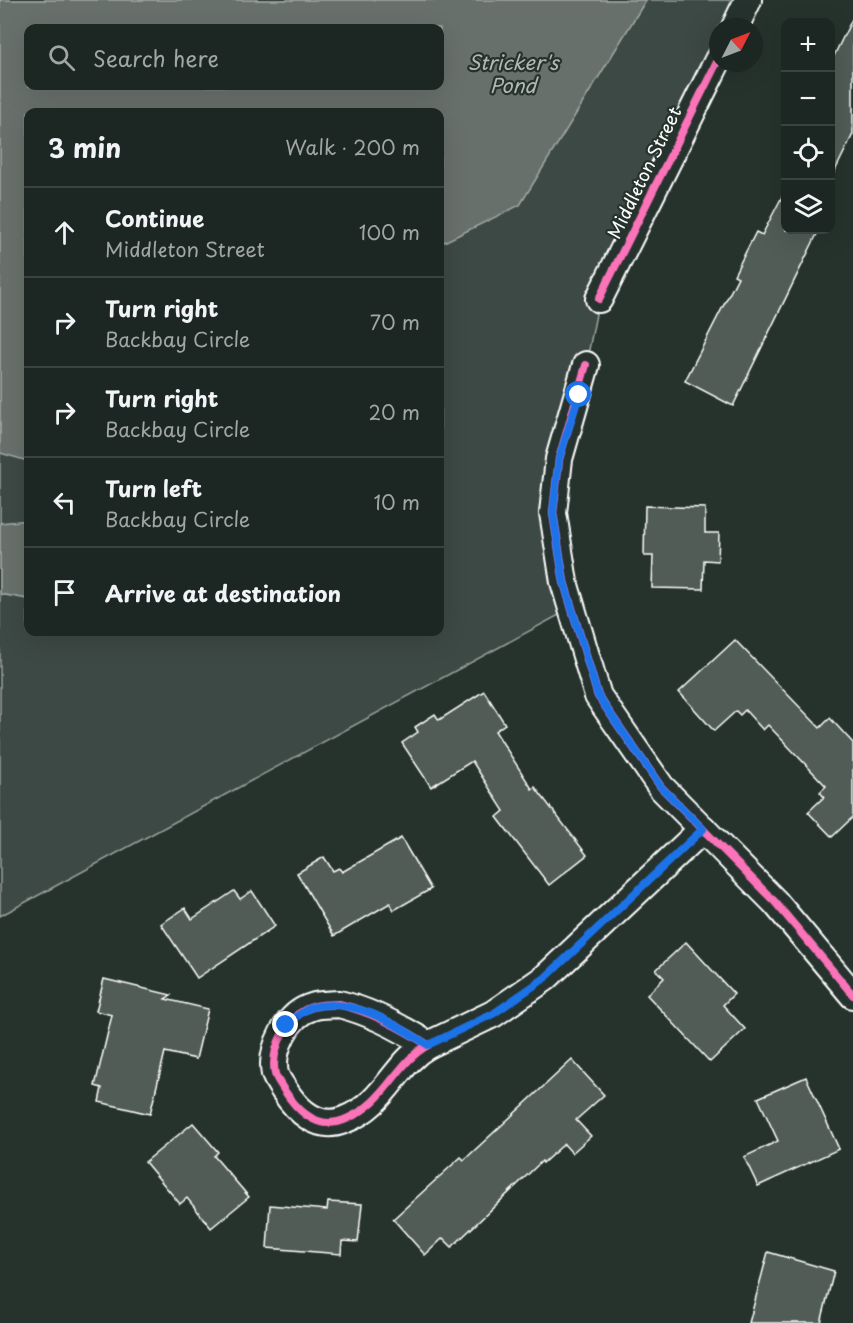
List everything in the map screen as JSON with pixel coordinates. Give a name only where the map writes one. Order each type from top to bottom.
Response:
[{"type":"street","points":[[739,18],[748,0]]},
{"type":"street","name":"Middleton Street","points":[[599,299],[712,72]]},
{"type":"street","points":[[586,365],[559,459],[553,513],[564,582],[598,696],[661,787],[775,902],[853,995]]},
{"type":"street","points":[[428,1045],[401,1027],[361,1009],[339,1004],[310,1007],[286,1025],[275,1056],[275,1076],[298,1111],[322,1122],[342,1121],[365,1109],[385,1092],[416,1052],[493,1014],[545,978],[703,829]]},
{"type":"shaded area","points":[[0,0],[748,0],[739,18],[709,18],[709,72],[712,72],[599,299],[586,365],[559,459],[572,608],[0,916]]},
{"type":"water","name":"Stricker's Pond","points":[[0,0],[646,0],[520,205],[444,242],[444,108],[24,108],[24,460],[0,453]]},
{"type":"water","points":[[24,520],[24,598],[0,594],[0,523]]},
{"type":"building","points":[[853,17],[853,134],[835,171],[835,72],[835,54]]},
{"type":"building","points":[[781,199],[781,234],[817,234],[733,406],[685,381],[738,277],[734,275],[756,232],[762,235]]},
{"type":"building","points":[[645,506],[705,508],[705,533],[719,533],[718,561],[704,560],[703,589],[652,588],[653,556],[644,556]]},
{"type":"building","points":[[735,640],[820,728],[830,718],[853,743],[853,817],[832,837],[808,812],[824,797],[820,792],[826,786],[768,725],[763,730],[745,710],[740,715],[736,711],[714,731],[679,692]]},
{"type":"building","points":[[484,691],[505,724],[495,731],[532,789],[535,787],[587,855],[549,885],[497,817],[504,811],[472,761],[431,787],[402,743],[418,732],[415,727],[435,714],[439,720]]},
{"type":"building","points":[[401,838],[431,889],[394,910],[390,903],[334,936],[297,873],[324,857],[333,871],[339,868],[342,872]]},
{"type":"building","points":[[234,891],[240,899],[252,891],[275,926],[197,978],[161,924],[185,908],[192,919]]},
{"type":"building","points":[[686,942],[734,994],[723,1005],[745,1029],[710,1062],[647,995],[664,978],[656,970]]},
{"type":"building","points":[[104,979],[171,995],[165,999],[208,1009],[196,1059],[165,1052],[150,1114],[99,1102],[102,1088],[95,1086],[112,1015],[96,1011]]},
{"type":"building","points":[[572,1060],[604,1095],[576,1120],[591,1136],[572,1153],[564,1144],[543,1163],[542,1161],[452,1247],[443,1238],[425,1255],[393,1219],[461,1157],[464,1160]]},
{"type":"building","points":[[806,1077],[839,1149],[758,1186],[744,1157],[778,1141],[758,1098]]},
{"type":"building","points":[[193,1123],[218,1152],[214,1156],[249,1197],[211,1228],[187,1198],[180,1204],[145,1162]]},
{"type":"building","points":[[328,1202],[362,1204],[358,1242],[342,1241],[341,1254],[267,1248],[270,1205],[327,1210]]},
{"type":"building","points":[[768,1252],[834,1271],[821,1323],[749,1323]]},
{"type":"cycle path","points":[[599,299],[712,72]]},
{"type":"cycle path","points":[[586,365],[559,459],[553,513],[564,582],[598,696],[661,787],[775,902],[853,995]]},
{"type":"cycle path","points":[[339,1004],[385,1021],[428,1045],[416,1053],[381,1094],[359,1113],[334,1123],[325,1123],[309,1117],[289,1097],[275,1074],[275,1054],[282,1034],[295,1017],[315,1006],[339,1004]]},
{"type":"route","points":[[286,1025],[310,1007],[339,1004],[361,1009],[401,1027],[428,1045],[493,1014],[545,978],[703,829],[661,787],[598,696],[564,582],[553,513],[559,459],[579,395]]}]
